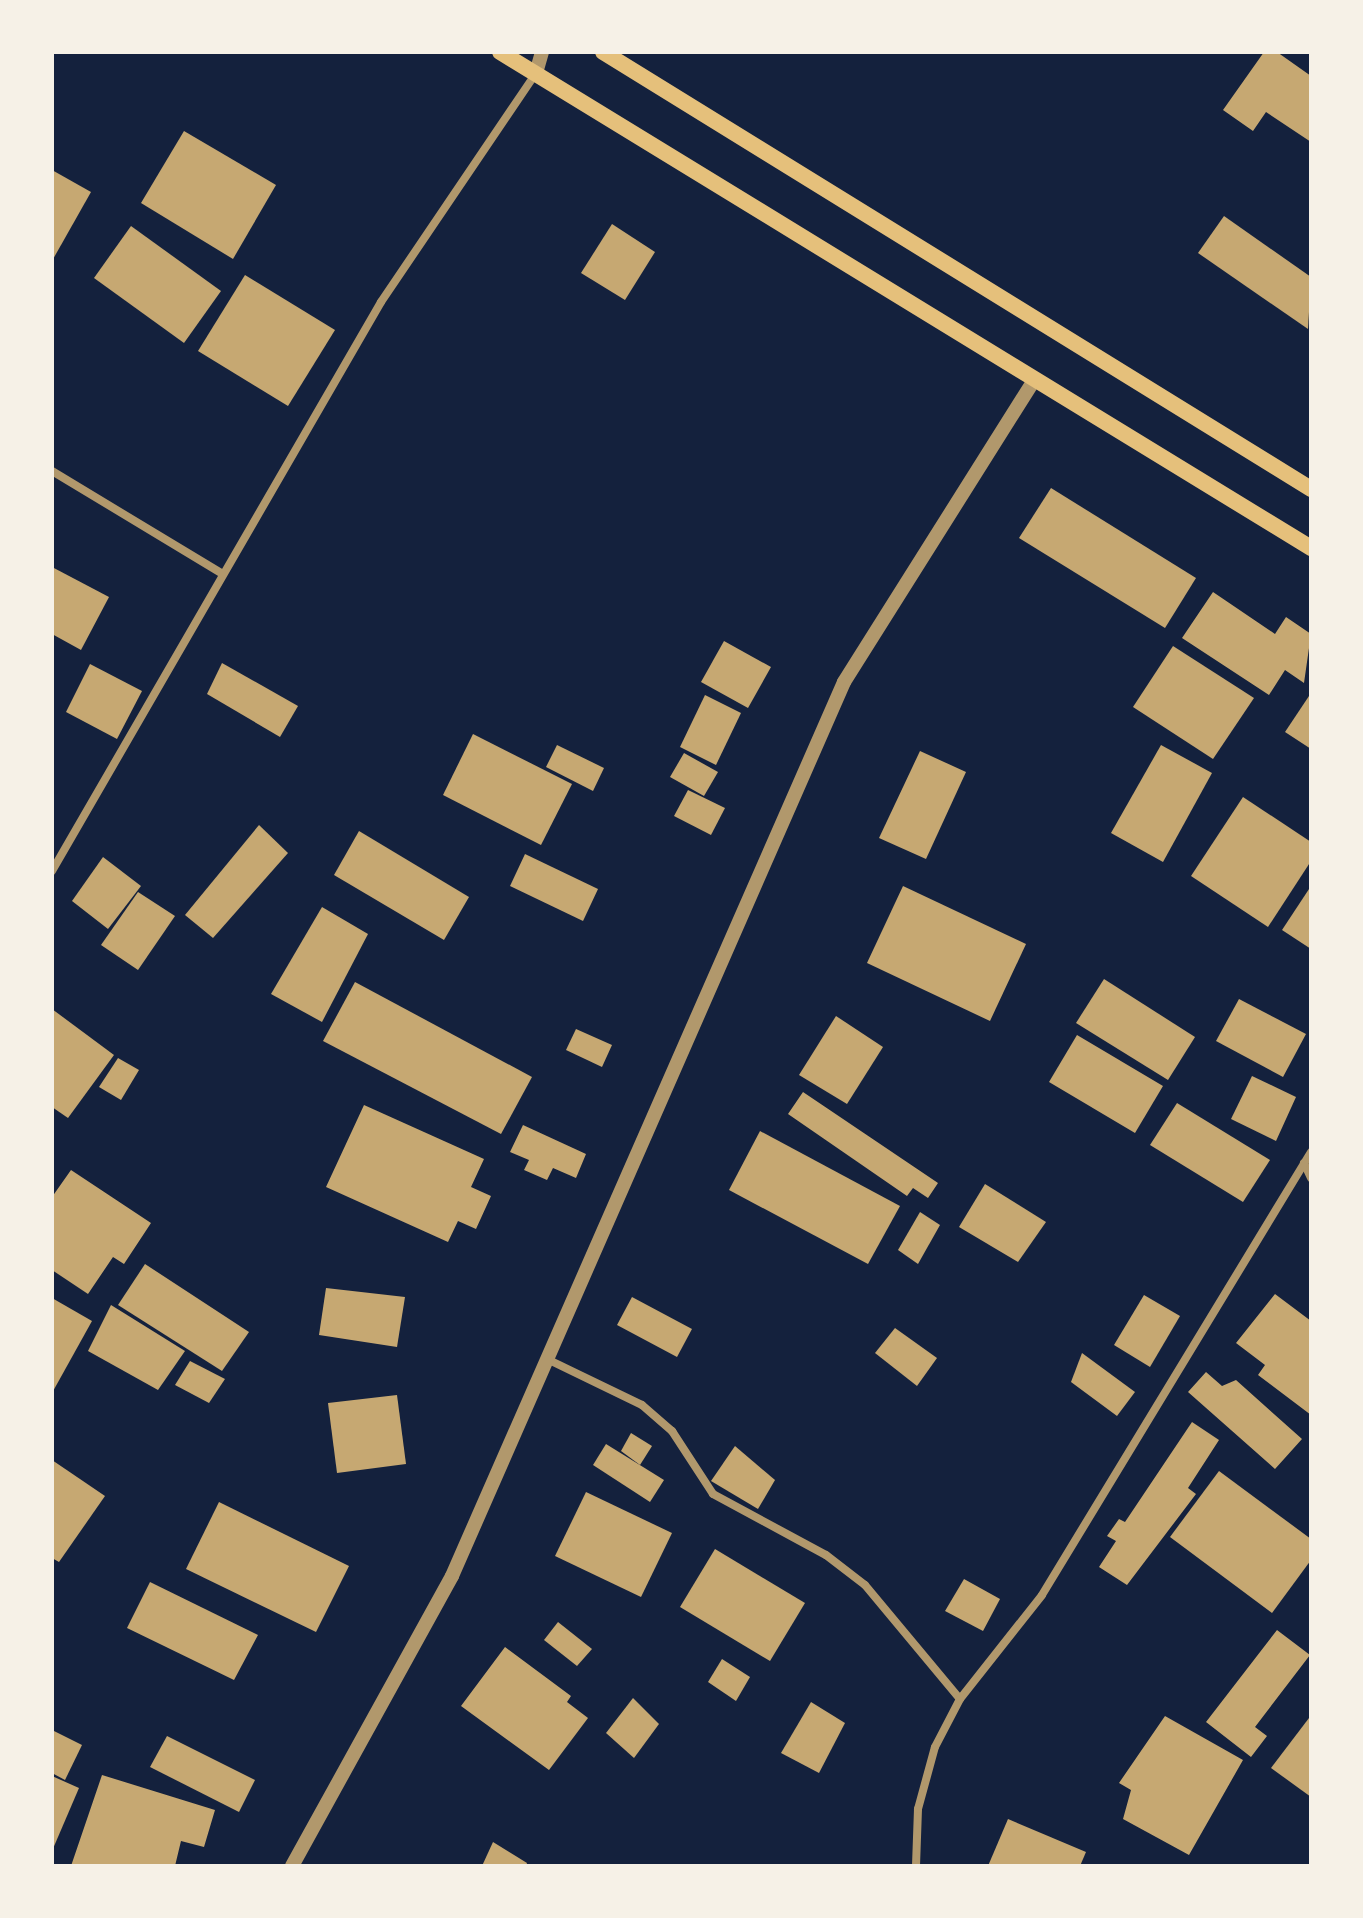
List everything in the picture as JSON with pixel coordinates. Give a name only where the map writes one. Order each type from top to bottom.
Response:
[{"type":"main road","points":[[500,52],[1311,548]]},
{"type":"main road","points":[[603,52],[1311,489]]},
{"type":"street","points":[[52,871],[221,573],[381,302],[536,73],[542,52]]},
{"type":"street","points":[[292,1866],[425,1631],[549,1360],[844,682],[1034,380]]},
{"type":"street","points":[[52,471],[221,573]]},
{"type":"street","points":[[916,1866],[918,1809],[935,1747],[960,1699],[1042,1595],[1311,1152]]},
{"type":"street","points":[[1304,1163],[1311,1178]]},
{"type":"street","points":[[549,1360],[642,1405],[672,1431],[713,1494],[826,1555],[865,1585],[960,1699]]},
{"type":"building","points":[[1264,52],[1277,52],[1311,76],[1311,142],[1266,112],[1253,131],[1223,110]]},
{"type":"building","points":[[184,131],[276,185],[233,259],[141,203]]},
{"type":"building","points":[[52,170],[91,192],[52,261]]},
{"type":"building","points":[[1224,216],[1311,277],[1308,329],[1198,253]]},
{"type":"building","points":[[612,224],[655,252],[625,300],[581,273]]},
{"type":"building","points":[[131,226],[221,291],[184,343],[94,278]]},
{"type":"building","points":[[245,275],[335,330],[288,406],[198,351]]},
{"type":"building","points":[[1051,488],[1196,578],[1165,628],[1019,538]]},
{"type":"building","points":[[52,567],[109,597],[81,650],[52,634]]},
{"type":"building","points":[[1213,592],[1275,634],[1286,617],[1311,634],[1304,683],[1285,670],[1269,695],[1182,638]]},
{"type":"building","points":[[724,641],[771,667],[748,708],[701,682]]},
{"type":"building","points":[[1173,646],[1254,698],[1213,759],[1133,707]]},
{"type":"building","points":[[222,663],[298,706],[280,737],[207,694]]},
{"type":"building","points":[[90,664],[142,691],[117,739],[66,712]]},
{"type":"building","points":[[1311,693],[1311,749],[1285,732]]},
{"type":"building","points":[[705,695],[741,713],[716,765],[680,747]]},
{"type":"building","points":[[473,734],[572,784],[541,845],[443,795]]},
{"type":"building","points":[[557,745],[604,768],[593,791],[546,767]]},
{"type":"building","points":[[1161,745],[1212,773],[1163,862],[1111,833]]},
{"type":"building","points":[[920,751],[966,772],[926,859],[879,838]]},
{"type":"building","points":[[684,753],[718,772],[704,796],[670,777]]},
{"type":"building","points":[[688,790],[725,808],[711,835],[674,816]]},
{"type":"building","points":[[1243,797],[1311,842],[1311,861],[1268,927],[1191,876]]},
{"type":"building","points":[[259,825],[288,853],[213,938],[185,915]]},
{"type":"building","points":[[359,831],[469,897],[444,940],[334,875]]},
{"type":"building","points":[[525,854],[598,889],[583,921],[510,886]]},
{"type":"building","points":[[103,857],[141,886],[108,929],[72,901]]},
{"type":"building","points":[[903,886],[1026,944],[990,1021],[867,963]]},
{"type":"building","points":[[1311,886],[1311,949],[1282,930]]},
{"type":"building","points":[[138,892],[175,916],[138,970],[101,945]]},
{"type":"building","points":[[322,907],[368,934],[322,1022],[271,994]]},
{"type":"building","points":[[1104,979],[1195,1037],[1168,1080],[1076,1023]]},
{"type":"building","points":[[355,982],[532,1077],[501,1134],[323,1041]]},
{"type":"building","points":[[1239,999],[1306,1034],[1283,1077],[1216,1041]]},
{"type":"building","points":[[52,1009],[114,1055],[68,1118],[52,1107]]},
{"type":"building","points":[[836,1016],[883,1047],[847,1104],[799,1075]]},
{"type":"building","points":[[576,1029],[612,1045],[602,1067],[566,1050]]},
{"type":"building","points":[[1077,1035],[1163,1086],[1135,1133],[1049,1082]]},
{"type":"building","points":[[118,1058],[139,1070],[121,1100],[99,1087]]},
{"type":"building","points":[[1252,1076],[1296,1097],[1276,1141],[1231,1119]]},
{"type":"building","points":[[803,1092],[938,1183],[928,1198],[913,1188],[907,1196],[788,1114]]},
{"type":"building","points":[[1177,1103],[1270,1160],[1243,1202],[1150,1145]]},
{"type":"building","points":[[364,1105],[484,1159],[471,1187],[491,1196],[476,1229],[458,1221],[448,1242],[326,1187]]},
{"type":"building","points":[[523,1125],[586,1154],[576,1178],[553,1168],[547,1180],[524,1170],[529,1160],[510,1152]]},
{"type":"building","points":[[760,1131],[900,1206],[868,1264],[729,1190]]},
{"type":"building","points":[[71,1170],[151,1223],[124,1264],[113,1257],[88,1294],[52,1270],[52,1197]]},
{"type":"building","points":[[985,1184],[1046,1222],[1018,1262],[959,1227]]},
{"type":"building","points":[[920,1212],[940,1225],[918,1264],[898,1250]]},
{"type":"building","points":[[145,1264],[249,1332],[222,1371],[118,1305]]},
{"type":"building","points":[[326,1288],[405,1297],[397,1347],[319,1335]]},
{"type":"building","points":[[1275,1294],[1311,1321],[1311,1415],[1258,1375],[1265,1365],[1236,1343]]},
{"type":"building","points":[[1144,1295],[1180,1316],[1150,1367],[1114,1345]]},
{"type":"building","points":[[632,1297],[692,1329],[677,1357],[617,1325]]},
{"type":"building","points":[[52,1298],[92,1321],[52,1393]]},
{"type":"building","points":[[111,1305],[185,1351],[158,1390],[88,1351]]},
{"type":"building","points":[[895,1328],[937,1358],[917,1386],[875,1353]]},
{"type":"building","points":[[1082,1353],[1135,1392],[1117,1416],[1071,1382]]},
{"type":"building","points":[[190,1361],[225,1379],[209,1403],[175,1385]]},
{"type":"building","points":[[1206,1372],[1222,1386],[1236,1380],[1302,1439],[1275,1469],[1188,1392]]},
{"type":"building","points":[[397,1395],[406,1464],[337,1473],[328,1403]]},
{"type":"building","points":[[1192,1422],[1219,1440],[1188,1488],[1196,1494],[1127,1585],[1099,1567],[1116,1541],[1107,1536],[1119,1519],[1125,1522]]},
{"type":"building","points":[[631,1433],[652,1446],[640,1465],[621,1451]]},
{"type":"building","points":[[606,1444],[664,1480],[650,1502],[593,1465]]},
{"type":"building","points":[[735,1446],[775,1480],[758,1509],[711,1481]]},
{"type":"building","points":[[52,1460],[105,1496],[59,1562],[52,1558]]},
{"type":"building","points":[[1219,1471],[1311,1539],[1311,1560],[1272,1613],[1170,1537]]},
{"type":"building","points":[[586,1492],[672,1533],[641,1597],[555,1556]]},
{"type":"building","points":[[219,1502],[349,1566],[316,1632],[186,1569]]},
{"type":"building","points":[[715,1549],[805,1603],[770,1661],[680,1607]]},
{"type":"building","points":[[964,1579],[1000,1599],[983,1631],[945,1611]]},
{"type":"building","points":[[150,1582],[258,1635],[234,1680],[127,1628]]},
{"type":"building","points":[[558,1622],[592,1649],[577,1666],[544,1640]]},
{"type":"building","points":[[1277,1630],[1310,1655],[1255,1727],[1267,1736],[1251,1757],[1206,1722]]},
{"type":"building","points":[[505,1647],[571,1696],[567,1702],[588,1718],[549,1770],[461,1706]]},
{"type":"building","points":[[722,1659],[750,1677],[736,1701],[708,1682]]},
{"type":"building","points":[[633,1698],[659,1724],[634,1758],[606,1733]]},
{"type":"building","points":[[811,1702],[845,1723],[819,1773],[781,1753]]},
{"type":"building","points":[[1165,1716],[1243,1760],[1189,1855],[1123,1819],[1131,1790],[1119,1783]]},
{"type":"building","points":[[1311,1719],[1311,1797],[1271,1768]]},
{"type":"building","points":[[52,1730],[82,1745],[65,1780],[52,1773]]},
{"type":"building","points":[[167,1736],[255,1780],[239,1812],[150,1767]]},
{"type":"building","points":[[102,1775],[215,1810],[204,1847],[181,1841],[175,1866],[71,1866]]},
{"type":"building","points":[[52,1776],[79,1788],[52,1851]]},
{"type":"building","points":[[1008,1819],[1086,1852],[1080,1866],[988,1866]]},
{"type":"building","points":[[493,1842],[527,1863],[526,1866],[482,1866]]}]
